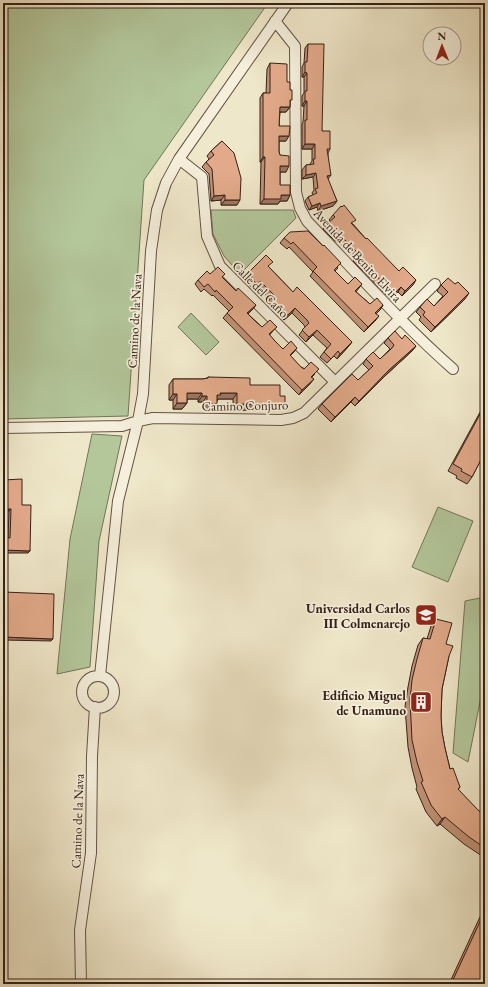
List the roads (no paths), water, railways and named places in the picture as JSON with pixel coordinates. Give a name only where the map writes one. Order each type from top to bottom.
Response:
[{"type":"street","name":"Camino de la Nava","points":[[100,676],[118,501],[138,421],[143,394],[151,251],[157,210],[166,183],[180,159],[288,3]]},
{"type":"street","name":"Avenida de Benito Elvira","points":[[275,21],[295,46],[296,192],[300,208],[307,221],[400,319],[453,369]]},
{"type":"street","name":"Calle del Caño","points":[[180,159],[202,176],[207,236],[220,266],[335,382]]},
{"type":"street","name":"Camino Conjuro","points":[[3,428],[122,426],[153,418],[281,420],[293,418],[304,413],[435,284]]},
{"type":"street","points":[[94,676],[100,676],[106,678],[111,683],[114,694],[107,705],[95,707],[89,705],[85,700],[82,695],[82,689],[89,679],[94,676]]},
{"type":"street","name":"Camino de la Nava","points":[[81,984],[80,930],[91,853],[92,756],[95,707]]},
{"type":"place","name":"Universidad Carlos III Colmenarejo","points":[[426,615]]},
{"type":"place","name":"Edificio Miguel de Unamuno","points":[[421,702]]}]
